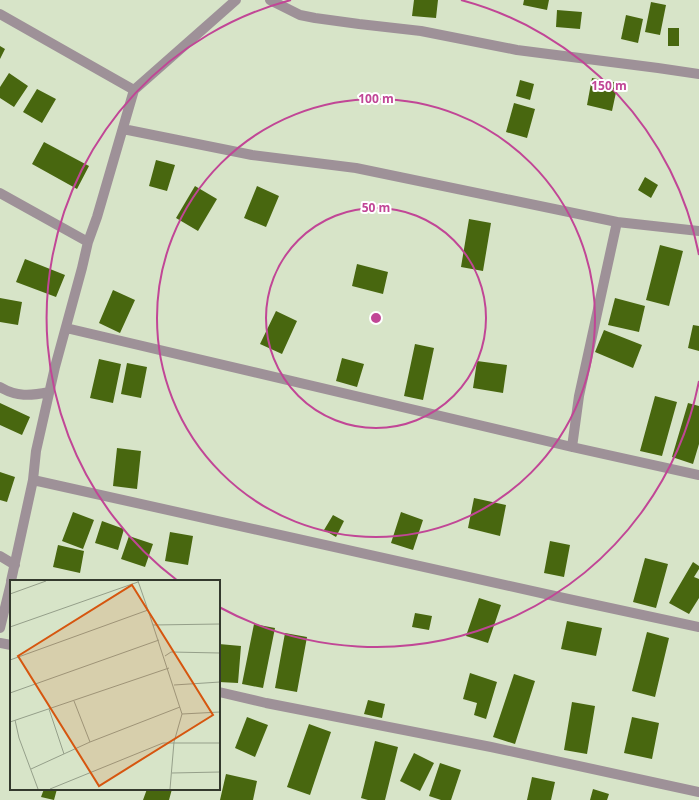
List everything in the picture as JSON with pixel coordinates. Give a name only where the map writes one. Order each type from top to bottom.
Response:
[{"type":"street","points":[[11,580],[33,480],[36,451],[49,392],[88,242],[97,217],[134,90],[236,0]]},
{"type":"street","points":[[270,0],[300,15],[315,18],[421,31],[517,50],[699,74]]},
{"type":"street","points":[[0,14],[134,90]]},
{"type":"street","points":[[123,129],[252,155],[356,168],[617,222],[699,231]]},
{"type":"street","points":[[0,193],[88,242]]},
{"type":"street","points":[[572,447],[579,396],[617,222]]},
{"type":"street","points":[[66,328],[699,476]]},
{"type":"street","points":[[0,387],[10,393],[31,396],[49,392]]},
{"type":"street","points":[[33,480],[699,627]]},
{"type":"street","points":[[0,556],[15,565]]},
{"type":"street","points":[[0,628],[10,586]]},
{"type":"street","points":[[0,643],[10,645]]},
{"type":"street","points":[[220,692],[266,703],[491,747],[699,792]]},
{"type":"building","points":[[414,0],[438,0],[436,18],[412,16]]},
{"type":"building","points":[[524,0],[549,0],[547,10],[523,5]]},
{"type":"building","points":[[651,2],[666,5],[660,35],[645,32]]},
{"type":"building","points":[[557,10],[582,12],[580,29],[556,27]]},
{"type":"building","points":[[626,15],[643,19],[638,43],[621,39]]},
{"type":"building","points":[[668,28],[679,28],[679,46],[668,46]]},
{"type":"building","points":[[0,46],[5,49],[0,59]]},
{"type":"building","points":[[9,73],[28,86],[14,107],[0,98],[0,87]]},
{"type":"building","points":[[592,78],[618,83],[612,111],[587,105]]},
{"type":"building","points":[[520,80],[534,84],[530,100],[516,96]]},
{"type":"building","points":[[37,89],[56,99],[42,123],[23,112]]},
{"type":"building","points":[[514,103],[535,109],[527,138],[506,132]]},
{"type":"building","points":[[44,142],[89,166],[77,189],[32,164]]},
{"type":"building","points":[[156,160],[175,165],[167,191],[149,186]]},
{"type":"building","points":[[645,177],[658,185],[651,198],[638,190]]},
{"type":"building","points":[[195,186],[217,199],[198,231],[176,218]]},
{"type":"building","points":[[257,186],[279,196],[266,227],[244,218]]},
{"type":"building","points":[[469,219],[491,223],[483,271],[461,267]]},
{"type":"building","points":[[660,245],[683,251],[669,306],[646,300]]},
{"type":"building","points":[[25,259],[65,275],[56,297],[16,282]]},
{"type":"building","points":[[357,264],[388,272],[383,294],[352,286]]},
{"type":"building","points":[[113,290],[135,300],[120,333],[99,323]]},
{"type":"building","points":[[0,298],[22,302],[18,325],[0,322]]},
{"type":"building","points":[[615,298],[645,306],[639,332],[608,325]]},
{"type":"building","points":[[276,311],[297,321],[282,354],[260,344]]},
{"type":"building","points":[[693,325],[699,326],[699,351],[688,348]]},
{"type":"building","points":[[604,330],[642,345],[633,368],[595,352]]},
{"type":"building","points":[[415,344],[434,348],[423,400],[404,396]]},
{"type":"building","points":[[342,358],[364,364],[357,387],[336,381]]},
{"type":"building","points":[[99,359],[121,364],[113,403],[90,398]]},
{"type":"building","points":[[477,361],[507,365],[503,393],[473,388]]},
{"type":"building","points":[[127,363],[147,367],[141,398],[121,394]]},
{"type":"building","points":[[655,396],[677,402],[662,456],[640,451]]},
{"type":"building","points":[[0,403],[30,417],[22,435],[0,425]]},
{"type":"building","points":[[688,403],[699,406],[699,444],[693,464],[672,457]]},
{"type":"building","points":[[117,448],[141,451],[137,489],[113,486]]},
{"type":"building","points":[[0,472],[15,477],[7,502],[0,500]]},
{"type":"building","points":[[474,498],[506,505],[500,536],[468,528]]},
{"type":"building","points":[[73,512],[94,520],[83,549],[62,541]]},
{"type":"building","points":[[401,512],[423,520],[413,550],[391,543]]},
{"type":"building","points":[[333,515],[344,521],[336,537],[324,530]]},
{"type":"building","points":[[102,521],[124,529],[118,550],[95,543]]},
{"type":"building","points":[[170,532],[193,536],[188,565],[165,561]]},
{"type":"building","points":[[129,536],[153,544],[145,567],[121,559]]},
{"type":"building","points":[[550,541],[570,545],[564,577],[544,573]]},
{"type":"building","points":[[58,545],[84,551],[80,573],[53,567]]},
{"type":"building","points":[[645,558],[668,564],[656,608],[633,602]]},
{"type":"building","points":[[693,562],[699,566],[699,569],[694,577],[699,579],[699,598],[689,614],[669,603]]},
{"type":"building","points":[[479,598],[501,605],[488,643],[466,636]]},
{"type":"building","points":[[415,613],[432,616],[429,630],[412,627]]},
{"type":"building","points":[[567,621],[602,628],[596,656],[561,649]]},
{"type":"building","points":[[254,624],[275,628],[263,688],[242,684]]},
{"type":"building","points":[[647,632],[669,638],[655,697],[632,691]]},
{"type":"building","points":[[285,633],[307,637],[297,692],[275,688]]},
{"type":"building","points":[[220,644],[241,646],[238,683],[220,682]]},
{"type":"building","points":[[470,673],[497,682],[486,719],[474,715],[477,703],[463,699]]},
{"type":"building","points":[[514,674],[535,681],[515,744],[493,737]]},
{"type":"building","points":[[368,700],[385,704],[382,718],[364,714]]},
{"type":"building","points":[[572,702],[595,706],[587,754],[564,750]]},
{"type":"building","points":[[247,717],[268,725],[255,757],[235,748]]},
{"type":"building","points":[[632,717],[659,723],[652,759],[624,753]]},
{"type":"building","points":[[309,724],[331,732],[310,795],[287,787]]},
{"type":"building","points":[[375,741],[398,747],[385,800],[368,800],[361,798]]},
{"type":"building","points":[[414,753],[434,763],[420,791],[400,781]]},
{"type":"building","points":[[440,763],[461,770],[451,800],[441,800],[429,796]]},
{"type":"building","points":[[226,774],[257,781],[253,800],[220,800]]},
{"type":"building","points":[[532,777],[555,782],[551,800],[527,800]]},
{"type":"building","points":[[593,789],[609,794],[607,800],[590,800]]},
{"type":"building","points":[[44,790],[57,790],[54,800],[41,797]]},
{"type":"building","points":[[147,790],[172,790],[169,800],[143,800]]}]
